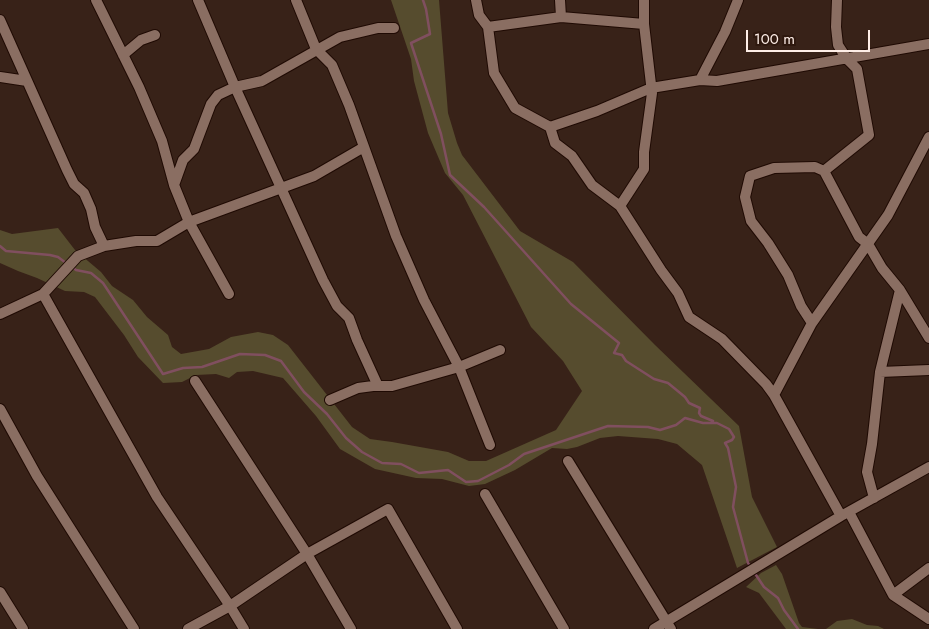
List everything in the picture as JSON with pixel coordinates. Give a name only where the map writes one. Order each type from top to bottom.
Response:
[{"type":"street","points":[[96,0],[162,141],[174,185],[189,222],[229,294]]},
{"type":"street","points":[[198,0],[235,87],[323,280],[337,306],[349,318],[378,386]]},
{"type":"street","points":[[296,0],[316,49],[332,65],[349,105],[396,236],[424,300],[459,366],[490,445]]},
{"type":"street","points":[[476,0],[479,15],[488,27],[494,74],[515,108],[550,127],[555,143],[572,156],[592,185],[620,206],[660,270],[678,293],[689,317],[722,338],[766,384],[893,596],[929,619]]},
{"type":"street","points":[[560,0],[561,16]]},
{"type":"street","points":[[620,206],[644,168],[644,152],[652,93],[644,24],[644,0]]},
{"type":"street","points":[[700,80],[725,32],[738,0]]},
{"type":"street","points":[[824,171],[869,135],[858,69],[847,59],[838,46],[836,27],[837,0]]},
{"type":"street","points":[[488,27],[561,16],[644,24]]},
{"type":"street","points":[[0,20],[67,170],[74,184],[84,193],[104,246]]},
{"type":"street","points":[[174,185],[183,160],[194,149],[210,104],[218,95],[235,87],[262,81],[340,37],[378,28],[394,28]]},
{"type":"street","points":[[123,55],[141,40],[155,35]]},
{"type":"street","points":[[550,127],[597,111],[651,88],[700,80],[717,81],[929,44]]},
{"type":"street","points":[[0,77],[27,81]]},
{"type":"street","points":[[774,395],[812,323],[888,215],[929,137]]},
{"type":"street","points":[[0,314],[43,294],[78,256],[104,246],[136,241],[157,241],[189,222],[314,176],[364,147]]},
{"type":"street","points":[[812,323],[801,306],[788,275],[768,243],[751,221],[745,196],[750,176],[774,168],[815,166],[824,171],[859,237],[868,244],[882,268],[900,290],[929,338]]},
{"type":"street","points":[[874,498],[867,472],[880,372],[900,290]]},
{"type":"street","points":[[43,294],[156,497],[244,629]]},
{"type":"street","points":[[330,400],[358,388],[392,386],[459,366],[500,350]]},
{"type":"street","points":[[880,372],[929,370]]},
{"type":"street","points":[[195,381],[307,554],[352,629]]},
{"type":"street","points":[[0,409],[37,476],[134,629]]},
{"type":"street","points":[[568,461],[669,625]]},
{"type":"street","points":[[654,629],[669,625],[845,514],[929,467]]},
{"type":"street","points":[[485,494],[564,629]]},
{"type":"street","points":[[188,629],[230,606],[307,554],[388,509],[457,629]]},
{"type":"street","points":[[893,596],[929,568]]},
{"type":"street","points":[[0,592],[23,629]]},
{"type":"shaded area","points":[[391,0],[439,0],[448,113],[462,155],[520,231],[573,262],[739,426],[752,497],[777,547],[737,568],[702,465],[677,444],[658,439],[618,436],[600,438],[567,449],[552,448],[515,470],[485,484],[469,486],[442,479],[416,478],[375,469],[340,449],[316,416],[283,378],[253,371],[237,372],[229,378],[216,374],[196,375],[182,382],[163,383],[138,357],[95,297],[84,292],[65,291],[0,263],[0,230],[12,234],[58,228],[75,250],[101,272],[112,286],[133,300],[147,317],[168,335],[172,347],[181,354],[209,349],[231,337],[258,332],[273,335],[288,345],[352,427],[370,439],[448,452],[469,461],[486,461],[556,430],[582,391],[563,361],[531,327],[463,195],[445,173],[428,133],[414,81],[411,59]]},
{"type":"shaded area","points":[[776,565],[782,574],[799,623],[802,627],[818,629],[786,629],[759,593],[746,587],[761,573]]},
{"type":"shaded area","points":[[852,619],[884,629],[826,629],[837,621]]},
{"type":"waterway","points":[[423,0],[430,34],[411,43],[441,134],[450,175],[484,207],[571,304],[619,343],[614,353],[622,355],[626,361],[654,379],[668,383],[685,397],[689,403],[700,408],[699,413],[701,416],[713,421]]},
{"type":"waterway","points":[[0,246],[6,251],[58,257],[66,263]]},
{"type":"waterway","points":[[71,266],[76,270],[91,273],[103,283],[163,374],[183,368],[202,367],[240,354],[265,355],[281,361],[304,392],[327,414],[346,438],[362,452],[382,463],[401,464],[419,473],[448,470],[466,482],[478,481],[509,465],[524,454],[608,426],[648,427],[660,430],[676,425],[685,418],[703,423],[717,423],[729,429],[734,437],[725,443],[728,448],[736,487],[733,507],[748,563],[751,567]]},
{"type":"waterway","points":[[754,572],[764,587],[778,598],[798,629]]}]
